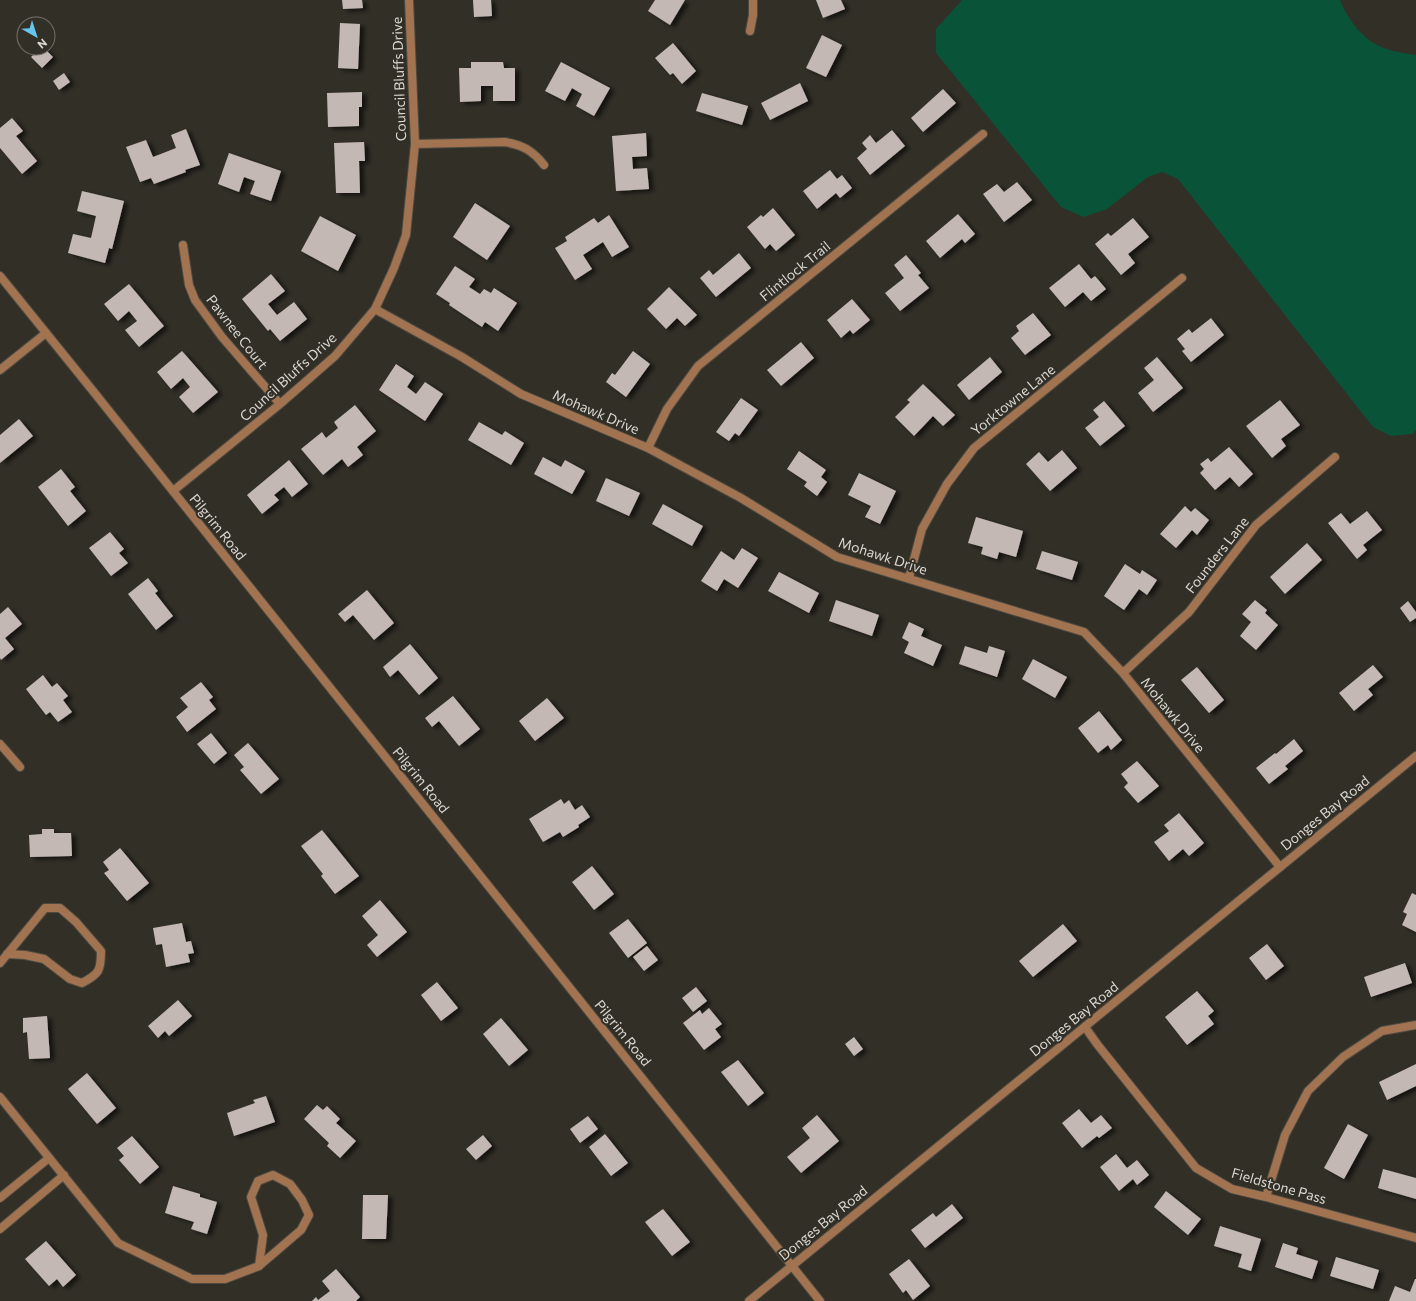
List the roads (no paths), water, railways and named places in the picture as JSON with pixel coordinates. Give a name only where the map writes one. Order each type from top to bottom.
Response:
[{"type":"street","name":"Council Bluffs Drive","points":[[172,491],[280,404],[335,356],[374,308],[394,268],[406,235],[416,144],[409,0]]},
{"type":"street","points":[[750,31],[753,15],[753,0]]},
{"type":"street","name":"Flintlock Trail","points":[[648,448],[667,409],[698,366],[983,134]]},
{"type":"street","points":[[416,144],[505,142],[529,150],[536,155],[544,165]]},
{"type":"street","name":"Pawnee Court","points":[[183,245],[189,285],[195,300],[222,337],[280,404]]},
{"type":"street","name":"Pilgrim Road","points":[[0,276],[793,1265],[820,1301]]},
{"type":"street","name":"Yorktowne Lane","points":[[909,578],[922,529],[947,484],[974,448],[1182,278]]},
{"type":"street","name":"Mohawk Drive","points":[[374,308],[462,357],[521,394],[648,448],[741,498],[837,557],[1084,632],[1123,673],[1280,867]]},
{"type":"street","points":[[0,370],[46,333]]},
{"type":"street","name":"Founders Lane","points":[[1123,673],[1189,612],[1256,525],[1335,457]]},
{"type":"street","points":[[0,744],[20,767]]},
{"type":"street","name":"Donges Bay Road","points":[[749,1301],[1416,756]]},
{"type":"street","points":[[0,963],[7,954],[45,908],[60,908],[76,922],[101,951],[101,965],[94,976],[82,983],[70,979],[44,959],[25,955],[7,954]]},
{"type":"street","points":[[1266,1197],[1285,1135],[1308,1091],[1343,1057],[1382,1031],[1416,1024]]},
{"type":"street","name":"Fieldstone Pass","points":[[1085,1027],[1196,1168],[1232,1189],[1416,1238]]},
{"type":"street","points":[[0,1097],[118,1243],[192,1279],[225,1279],[259,1266],[301,1230],[309,1215],[302,1200],[290,1184],[273,1175],[258,1181],[251,1197],[263,1235],[259,1266]]},
{"type":"street","points":[[0,1198],[49,1158]]},
{"type":"street","points":[[0,1229],[64,1175]]}]
